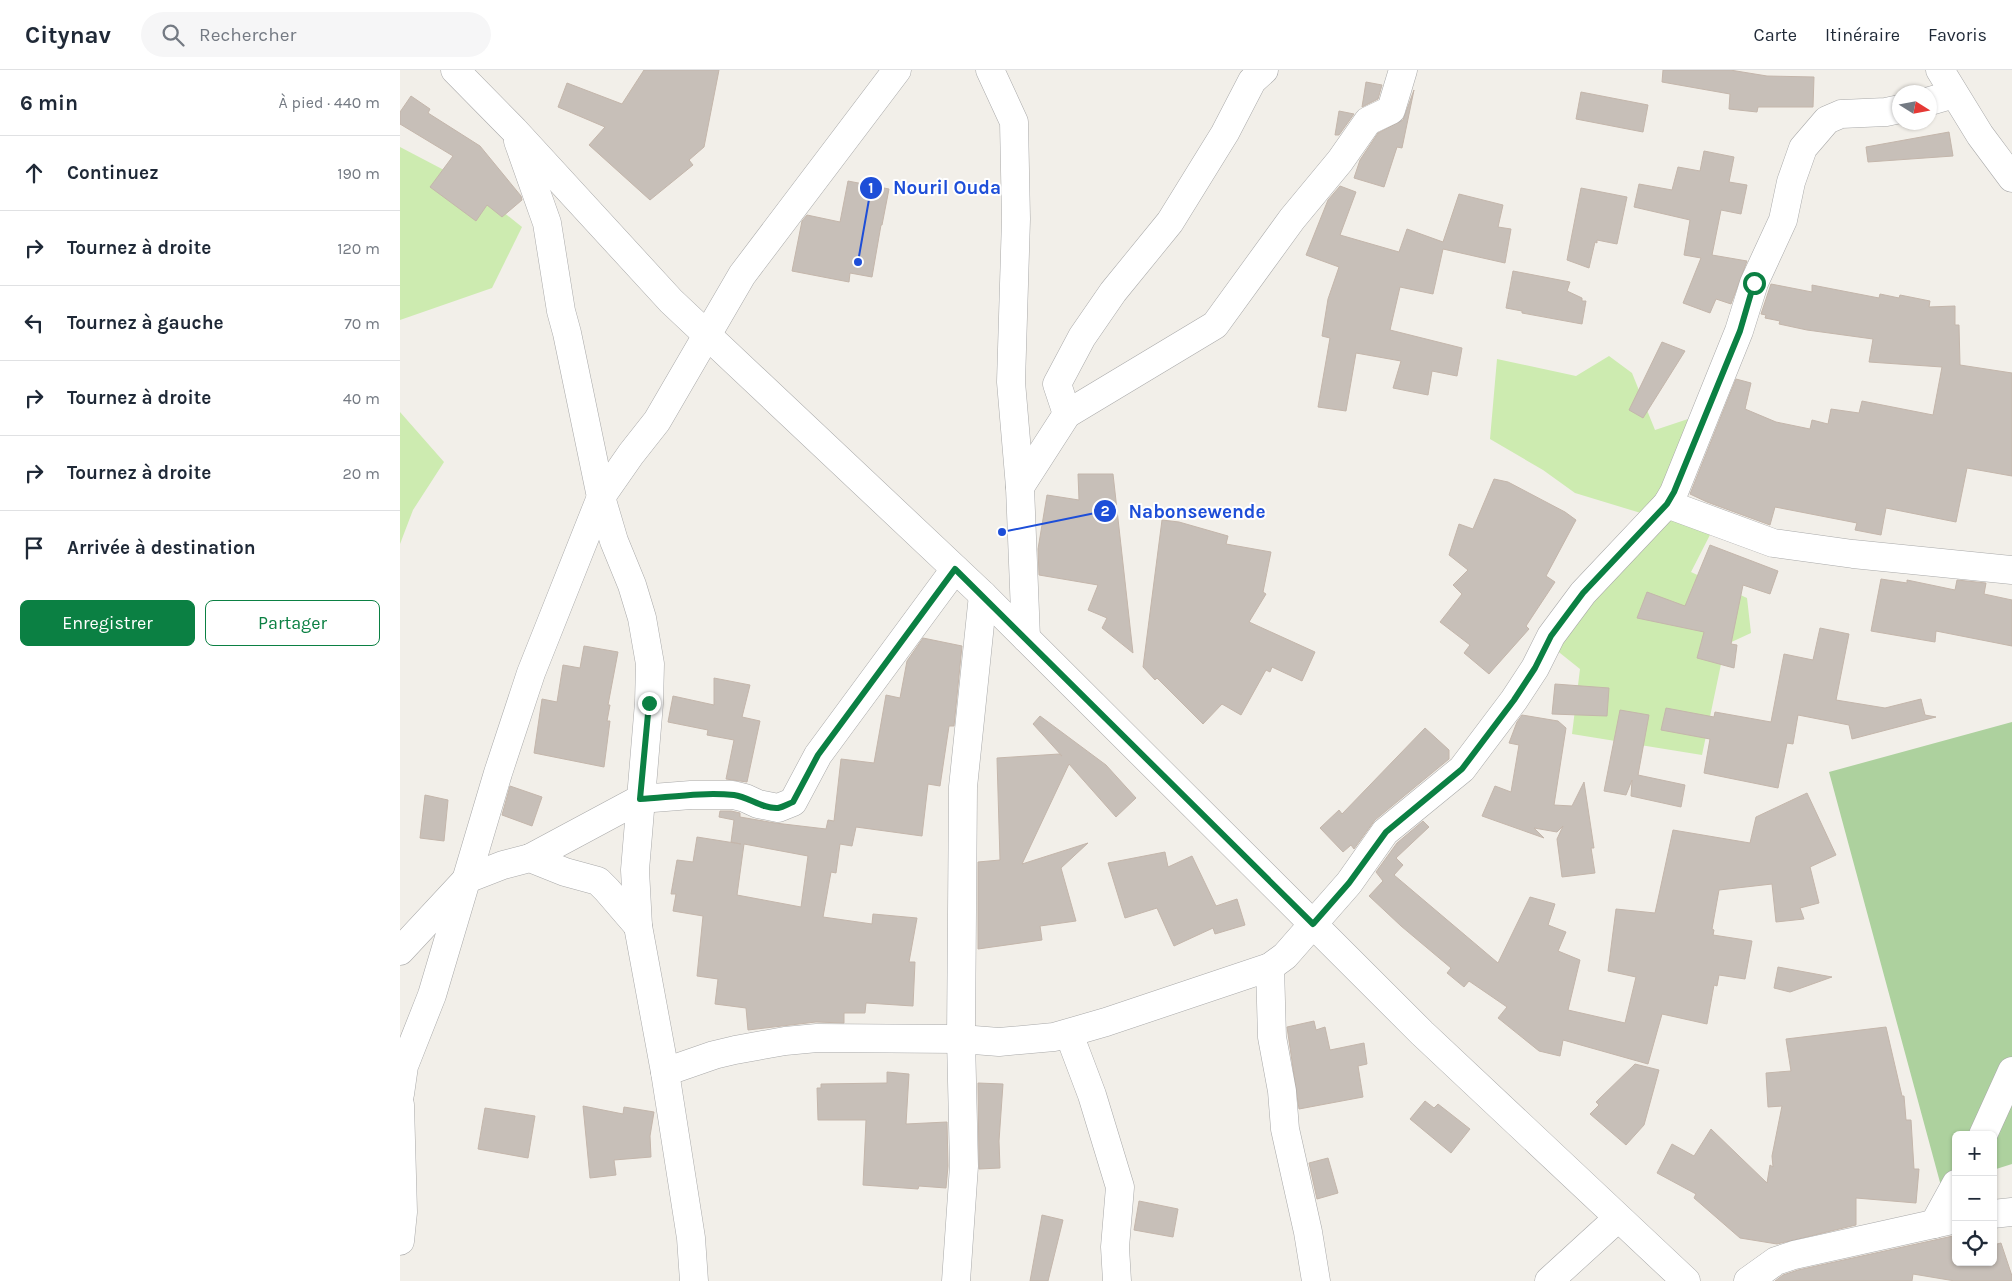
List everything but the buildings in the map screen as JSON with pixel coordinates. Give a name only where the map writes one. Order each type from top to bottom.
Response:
[{"type":"street","points":[[455,70],[514,130],[671,301],[983,595],[1422,1033],[1686,1281]]},
{"type":"street","points":[[400,1094],[404,1066],[432,995],[498,773],[531,673],[601,497],[657,421],[742,275],[897,70]]},
{"type":"street","points":[[990,70],[1014,122],[1016,219],[1011,382],[1020,487],[1026,638]]},
{"type":"street","points":[[1066,414],[1057,384],[1082,337],[1113,292],[1170,222],[1225,133],[1252,81],[1264,70]]},
{"type":"street","points":[[1020,487],[1066,414],[1216,325],[1292,219],[1340,160],[1368,121],[1391,110],[1403,70]]},
{"type":"street","points":[[1940,70],[1942,97],[1980,135],[2012,178]]},
{"type":"street","points":[[665,1072],[714,1054],[785,1041],[818,1038],[961,1039],[999,1042],[1054,1037],[1069,1034],[1270,967],[1286,956],[1349,883],[1386,832],[1462,769],[1514,700],[1535,668],[1551,636],[1583,593],[1667,504],[1674,492],[1740,331],[1754,283],[1783,220],[1790,182],[1803,148],[1827,120],[1841,114],[1892,110]]},
{"type":"street","points":[[514,130],[547,223],[561,310],[601,497],[614,541],[632,585],[642,618],[650,664],[635,870],[638,926],[665,1072],[691,1238],[694,1281]]},
{"type":"street","points":[[1667,504],[1773,543],[1853,554],[2012,570]]},
{"type":"street","points":[[400,951],[467,879],[503,865],[530,858],[640,799],[691,795],[734,795],[758,804],[778,808],[793,802],[818,755],[955,569]]},
{"type":"street","points":[[956,1281],[964,1166],[961,1039],[963,786],[983,595]]},
{"type":"street","points":[[530,858],[565,872],[598,881],[638,926]]},
{"type":"street","points":[[1270,967],[1272,1037],[1282,1091],[1285,1129],[1308,1232],[1316,1281]]},
{"type":"street","points":[[1069,1034],[1092,1095],[1120,1187],[1115,1247],[1118,1281]]},
{"type":"street","points":[[1985,1131],[2012,1071]]},
{"type":"street","points":[[400,1105],[400,1241]]},
{"type":"street","points":[[1748,1281],[1776,1261],[1794,1255],[1945,1221],[1952,1197]]},
{"type":"street","points":[[1997,1214],[2012,1212]]},
{"type":"street","points":[[1549,1281],[1618,1218]]},
{"type":"green space","points":[[400,147],[463,180],[522,227],[492,288],[400,320]]},
{"type":"green space","points":[[1609,356],[1632,373],[1655,430],[1688,419],[1679,458],[1661,496],[1644,514],[1575,493],[1543,470],[1490,439],[1497,359],[1576,376]]},
{"type":"green space","points":[[400,412],[444,462],[413,510],[400,544]]},
{"type":"green space","points":[[1669,511],[1713,529],[1691,572],[1747,598],[1751,633],[1725,645],[1702,755],[1572,734],[1580,669],[1555,649],[1597,593]]},
{"type":"green space","points":[[2012,722],[2012,1164],[1997,1169],[1997,1131],[1952,1131],[1952,1183],[1941,1186],[1829,772]]},
{"type":"place","name":"Nouril Ouda","points":[[858,262]]},
{"type":"place","name":"Nabonsewende","points":[[1002,532]]},
{"type":"route","points":[[649,703],[640,799],[691,795],[734,795],[758,804],[778,808],[793,802],[818,755],[955,569],[1313,924],[1349,883],[1386,832],[1462,769],[1514,700],[1535,668],[1551,636],[1583,593],[1638,537],[1667,504],[1674,492],[1740,331],[1754,283]]}]
